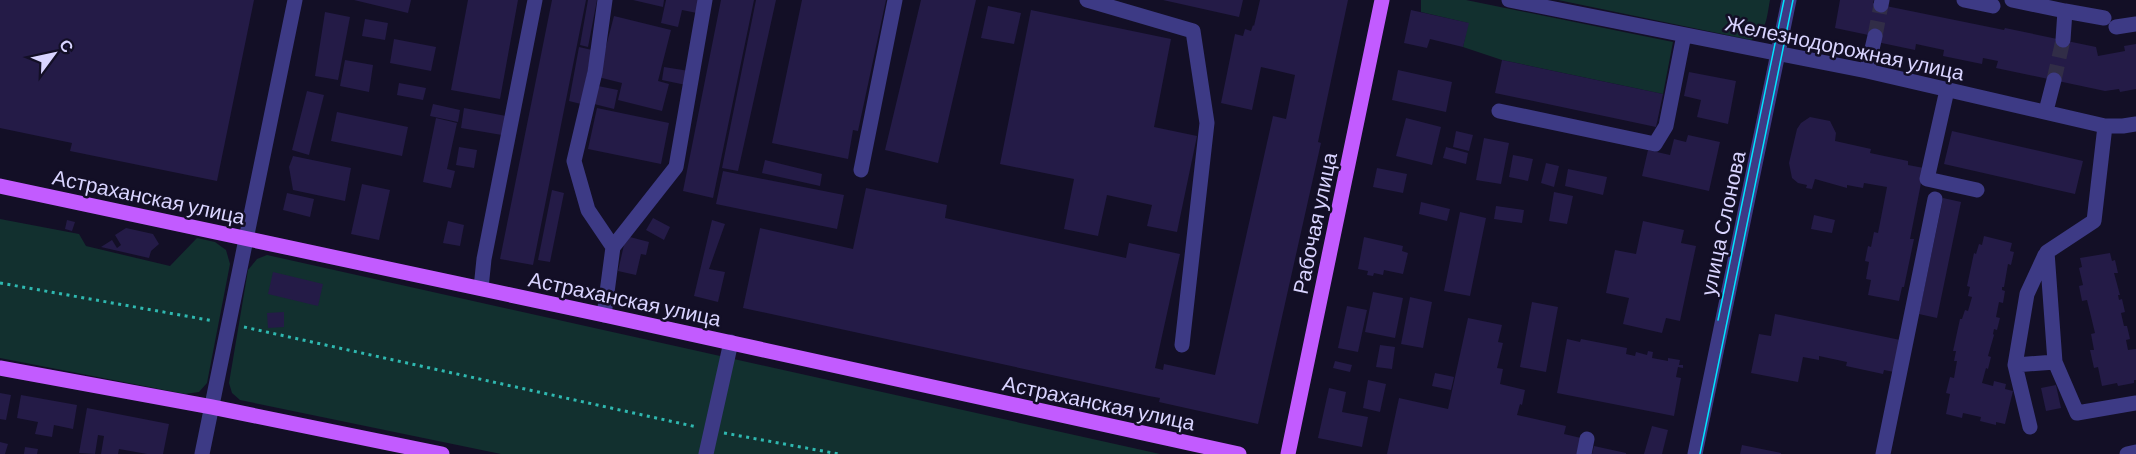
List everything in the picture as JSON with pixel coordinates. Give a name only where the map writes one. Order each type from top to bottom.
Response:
[{"type":"main road","name":"Рабочая улица","points":[[1288,454],[1382,0]]},
{"type":"main road","name":"Астраханская улица","points":[[0,186],[731,342],[1239,454]]},
{"type":"main road","points":[[0,368],[212,407],[442,454]]},
{"type":"street","points":[[202,454],[295,0]]},
{"type":"street","points":[[481,288],[484,259],[536,0]]},
{"type":"street","points":[[605,0],[595,72],[574,161],[588,210],[612,247]]},
{"type":"street","points":[[604,315],[612,247],[676,167],[705,0]]},
{"type":"street","points":[[861,170],[895,0]]},
{"type":"street","points":[[1087,0],[1193,31],[1206,123],[1182,345]]},
{"type":"street","name":"Железнодорожная улица","points":[[1509,0],[1866,71],[2105,126],[2136,124]]},
{"type":"street","name":"улица Слонова","points":[[1695,454],[1789,0]]},
{"type":"street","points":[[1964,0],[1994,6]]},
{"type":"street","points":[[2013,0],[2110,22],[2136,24]]},
{"type":"street","points":[[2063,40],[2065,11]]},
{"type":"street","points":[[1499,111],[1654,144],[1666,126],[1684,35]]},
{"type":"street","points":[[1866,71],[1875,36]]},
{"type":"street","points":[[2046,111],[2054,80]]},
{"type":"street","points":[[1947,90],[1927,179],[1977,190]]},
{"type":"street","points":[[2030,427],[2015,365],[2027,294],[2047,252],[2094,221],[2105,126]]},
{"type":"street","points":[[1883,454],[1935,200]]},
{"type":"street","points":[[2047,252],[2055,362],[2077,413],[2136,404]]},
{"type":"street","points":[[706,454],[731,342]]},
{"type":"street","points":[[2015,365],[2055,362]]},
{"type":"street","points":[[2127,454],[2136,452]]},
{"type":"path","points":[[0,283],[228,323],[711,430],[839,454]]},
{"type":"green space","points":[[1421,0],[1466,0],[1673,42],[1663,94],[1502,60],[1463,47],[1468,23],[1421,12]]},
{"type":"green space","points":[[1558,0],[1770,0],[1763,28],[1751,40]]},
{"type":"green space","points":[[0,219],[79,234],[86,246],[170,266],[197,238],[215,242],[226,250],[230,264],[207,383],[199,392],[185,394],[0,358]]},
{"type":"green space","points":[[267,255],[1160,454],[501,454],[240,400],[232,393],[229,383],[248,270],[257,259]]},
{"type":"building","points":[[0,0],[254,0],[217,181],[70,151],[72,143],[0,128]]},
{"type":"building","points":[[354,0],[411,0],[408,13]]},
{"type":"building","points":[[468,0],[518,0],[500,99],[451,90]]},
{"type":"building","points":[[552,0],[586,0],[533,265],[500,259]]},
{"type":"building","points":[[588,0],[597,0],[588,47],[580,45]]},
{"type":"building","points":[[633,0],[664,0],[663,7]]},
{"type":"building","points":[[666,0],[700,0],[697,13],[682,10],[678,27],[661,23]]},
{"type":"building","points":[[721,0],[754,0],[713,198],[683,191]]},
{"type":"building","points":[[756,0],[776,0],[738,171],[722,168]]},
{"type":"building","points":[[802,0],[886,0],[858,131],[853,130],[848,159],[772,143]]},
{"type":"building","points":[[921,0],[976,0],[938,163],[885,150]]},
{"type":"building","points":[[1163,0],[1243,0],[1239,17]]},
{"type":"building","points":[[1260,0],[1348,0],[1318,142],[1321,143],[1258,424],[1159,402],[1160,398],[743,308],[760,228],[853,249],[866,188],[947,205],[945,218],[1126,258],[1129,243],[1180,254],[1155,368],[1163,370],[1164,364],[1215,375],[1273,116],[1286,119],[1295,75],[1261,67],[1252,110],[1221,103],[1235,34],[1243,36],[1245,29],[1251,31]]},
{"type":"building","points":[[1840,0],[1874,0],[1873,3],[1881,5],[2096,47],[2098,56],[2125,51],[2124,46],[2136,44],[2136,89],[2120,92],[2119,89],[2105,91],[1996,68],[1998,61],[1983,58],[1982,64],[1943,56],[1944,50],[1916,44],[1915,50],[1877,42],[1878,37],[1835,28]]},
{"type":"building","points":[[988,6],[1021,13],[1014,44],[981,38]]},
{"type":"building","points":[[1031,10],[1171,39],[1154,127],[1197,136],[1177,232],[1147,226],[1152,205],[1107,195],[1098,236],[1064,229],[1074,179],[1000,164]]},
{"type":"building","points":[[1411,10],[1469,23],[1463,47],[1430,39],[1427,48],[1404,43]]},
{"type":"building","points":[[325,12],[350,17],[338,80],[315,76]]},
{"type":"building","points":[[614,16],[671,30],[658,81],[669,84],[662,111],[618,100],[622,83],[598,77]]},
{"type":"building","points":[[365,19],[388,23],[385,40],[362,36]]},
{"type":"building","points":[[394,39],[436,47],[431,71],[390,63]]},
{"type":"building","points":[[579,47],[592,50],[581,104],[569,101]]},
{"type":"building","points":[[345,60],[373,65],[369,92],[340,86]]},
{"type":"building","points":[[1502,60],[1663,94],[1656,127],[1495,93]]},
{"type":"building","points":[[664,67],[689,71],[686,85],[662,80]]},
{"type":"building","points":[[1398,70],[1452,82],[1446,112],[1392,100]]},
{"type":"building","points":[[1689,72],[1736,81],[1728,124],[1697,117],[1701,100],[1684,96]]},
{"type":"building","points":[[399,83],[426,88],[423,100],[397,95]]},
{"type":"building","points":[[598,86],[618,90],[614,109],[594,104]]},
{"type":"building","points":[[307,91],[324,95],[309,155],[292,150]]},
{"type":"building","points":[[433,104],[460,110],[458,122],[430,116]]},
{"type":"building","points":[[464,108],[506,116],[502,135],[461,128]]},
{"type":"building","points":[[597,108],[669,123],[661,164],[588,149]]},
{"type":"building","points":[[337,112],[408,127],[402,156],[331,141]]},
{"type":"building","points":[[1810,117],[1830,121],[1836,133],[1835,141],[1871,149],[1870,153],[1908,161],[1908,165],[1924,168],[1910,239],[1914,239],[1899,301],[1868,295],[1871,280],[1866,279],[1869,262],[1865,261],[1868,246],[1871,247],[1874,232],[1878,233],[1887,187],[1864,183],[1863,188],[1847,185],[1847,188],[1815,179],[1812,189],[1806,188],[1807,185],[1798,183],[1792,178],[1789,163],[1797,129]]},
{"type":"building","points":[[436,118],[457,123],[447,169],[455,171],[451,188],[423,182]]},
{"type":"building","points":[[1406,118],[1441,127],[1432,165],[1396,156]]},
{"type":"building","points":[[1456,131],[1473,135],[1469,151],[1453,147]]},
{"type":"building","points":[[1952,131],[2083,161],[2075,194],[1944,164]]},
{"type":"building","points":[[1688,135],[1720,142],[1709,191],[1642,176],[1648,150],[1670,155],[1674,139],[1686,142]]},
{"type":"building","points":[[1484,138],[1509,143],[1501,184],[1476,180]]},
{"type":"building","points":[[459,147],[477,150],[474,168],[456,165]]},
{"type":"building","points":[[1446,147],[1468,153],[1466,164],[1443,158]]},
{"type":"building","points":[[1513,155],[1533,159],[1528,181],[1509,177]]},
{"type":"building","points":[[293,156],[351,168],[345,201],[293,190],[289,167]]},
{"type":"building","points":[[765,160],[822,174],[820,186],[762,173]]},
{"type":"building","points":[[1546,163],[1559,166],[1554,187],[1541,183]]},
{"type":"building","points":[[1377,168],[1407,174],[1403,193],[1373,187]]},
{"type":"building","points":[[1568,169],[1607,177],[1603,195],[1565,186]]},
{"type":"building","points":[[723,171],[844,195],[837,229],[716,204]]},
{"type":"building","points":[[362,184],[390,190],[379,240],[351,234]]},
{"type":"building","points":[[552,190],[564,193],[550,262],[538,260]]},
{"type":"building","points":[[1554,192],[1573,196],[1567,224],[1549,221]]},
{"type":"building","points":[[287,193],[314,199],[310,217],[283,210]]},
{"type":"building","points":[[1943,198],[1961,202],[1937,318],[1919,314]]},
{"type":"building","points":[[1421,202],[1450,209],[1447,221],[1419,214]]},
{"type":"building","points":[[1496,206],[1524,210],[1522,223],[1494,219]]},
{"type":"building","points":[[1460,212],[1486,218],[1470,296],[1444,291]]},
{"type":"building","points":[[1814,215],[1835,220],[1832,233],[1811,229]]},
{"type":"building","points":[[653,218],[670,227],[664,240],[646,230]]},
{"type":"building","points":[[67,220],[75,222],[72,231],[65,229]]},
{"type":"building","points":[[712,220],[725,224],[709,269],[725,272],[718,302],[694,296]]},
{"type":"building","points":[[448,221],[464,225],[460,246],[443,243]]},
{"type":"building","points":[[1643,221],[1684,230],[1681,243],[1696,246],[1680,321],[1666,318],[1662,333],[1623,324],[1629,298],[1606,293],[1615,250],[1636,254]]},
{"type":"building","points":[[126,228],[153,234],[159,244],[151,251],[149,258],[101,247],[112,240],[117,248],[121,245],[115,235]]},
{"type":"building","points":[[626,236],[649,242],[646,255],[641,254],[636,275],[618,271]]},
{"type":"building","points":[[1984,236],[2012,243],[2010,251],[2014,252],[2011,265],[2008,264],[2004,287],[2002,287],[2005,291],[2003,303],[1999,302],[1996,317],[2000,318],[1997,330],[1994,329],[1988,356],[1991,357],[1982,383],[1993,386],[1994,381],[2006,384],[2005,389],[2013,391],[2005,424],[1996,422],[1996,425],[1980,421],[1981,417],[1963,413],[1962,418],[1946,414],[1950,394],[1946,393],[1950,377],[1954,378],[1957,361],[1954,361],[1956,351],[1953,351],[1960,319],[1965,310],[1968,311],[1972,297],[1968,296],[1970,287],[1967,286],[1974,253],[1976,254],[1979,244],[1982,245]]},
{"type":"building","points":[[1364,237],[1403,246],[1402,251],[1408,253],[1403,274],[1384,270],[1383,275],[1374,273],[1373,276],[1367,275],[1368,271],[1358,269]]},
{"type":"building","points":[[2110,253],[2112,261],[2115,260],[2118,273],[2114,273],[2120,295],[2118,295],[2119,300],[2122,299],[2125,312],[2121,313],[2124,326],[2127,326],[2130,339],[2126,340],[2128,350],[2136,349],[2136,380],[2134,383],[2118,386],[2117,383],[2102,386],[2098,367],[2094,368],[2090,350],[2094,350],[2091,334],[2095,333],[2087,300],[2082,301],[2079,286],[2083,285],[2079,268],[2082,267],[2080,258]]},
{"type":"building","points":[[273,272],[323,284],[318,306],[268,294]]},
{"type":"building","points":[[1373,292],[1403,298],[1395,338],[1365,332]]},
{"type":"building","points":[[1410,297],[1432,302],[1423,348],[1401,344]]},
{"type":"building","points":[[1532,302],[1558,307],[1546,372],[1520,367]]},
{"type":"building","points":[[1347,306],[1367,310],[1358,352],[1338,348]]},
{"type":"building","points":[[284,312],[284,327],[268,328],[267,313]]},
{"type":"building","points":[[1775,314],[1905,341],[1899,373],[1884,370],[1883,374],[1846,366],[1847,362],[1819,356],[1819,360],[1803,357],[1798,382],[1751,373],[1759,334],[1771,336]]},
{"type":"building","points":[[1468,318],[1502,325],[1498,342],[1503,343],[1497,368],[1503,369],[1500,384],[1525,390],[1517,415],[1566,426],[1564,434],[1581,438],[1577,454],[1387,454],[1399,398],[1448,409]]},
{"type":"building","points":[[1567,339],[1580,342],[1581,339],[1627,348],[1626,354],[1635,356],[1636,352],[1647,355],[1648,351],[1653,352],[1652,358],[1668,361],[1668,358],[1680,360],[1679,365],[1683,365],[1683,368],[1678,367],[1676,377],[1681,378],[1674,416],[1557,393]]},
{"type":"building","points":[[1380,345],[1395,347],[1392,369],[1376,367]]},
{"type":"building","points":[[1335,361],[1352,365],[1350,372],[1333,368]]},
{"type":"building","points":[[1435,373],[1454,377],[1451,390],[1432,386]]},
{"type":"building","points":[[1368,380],[1386,384],[1380,412],[1363,408]]},
{"type":"building","points":[[2056,385],[2061,408],[2046,411],[2041,388]]},
{"type":"building","points":[[1329,388],[1346,392],[1342,412],[1368,417],[1362,447],[1318,438]]},
{"type":"building","points":[[0,393],[11,395],[6,420],[0,419]]},
{"type":"building","points":[[21,395],[77,405],[73,429],[54,425],[52,437],[35,434],[38,422],[17,418]]},
{"type":"building","points":[[87,408],[169,424],[163,454],[147,454],[119,449],[118,454],[101,454],[104,436],[98,435],[95,454],[79,453]]},
{"type":"building","points":[[1652,426],[1668,430],[1662,454],[1644,454]]},
{"type":"building","points":[[0,442],[8,444],[5,454],[0,454]]},
{"type":"building","points":[[1742,445],[1781,453],[1781,454],[1740,454]]},
{"type":"building","points":[[1594,446],[1626,453],[1626,454],[1592,454]]},
{"type":"building","points":[[25,447],[38,449],[37,454],[24,454]]},
{"type":"tunnel","points":[[1875,36],[1881,5]]},
{"type":"tunnel","points":[[2054,80],[2063,40]]},
{"type":"tram line","points":[[1718,320],[1784,0]]},
{"type":"tram line","points":[[1700,454],[1793,0]]}]
